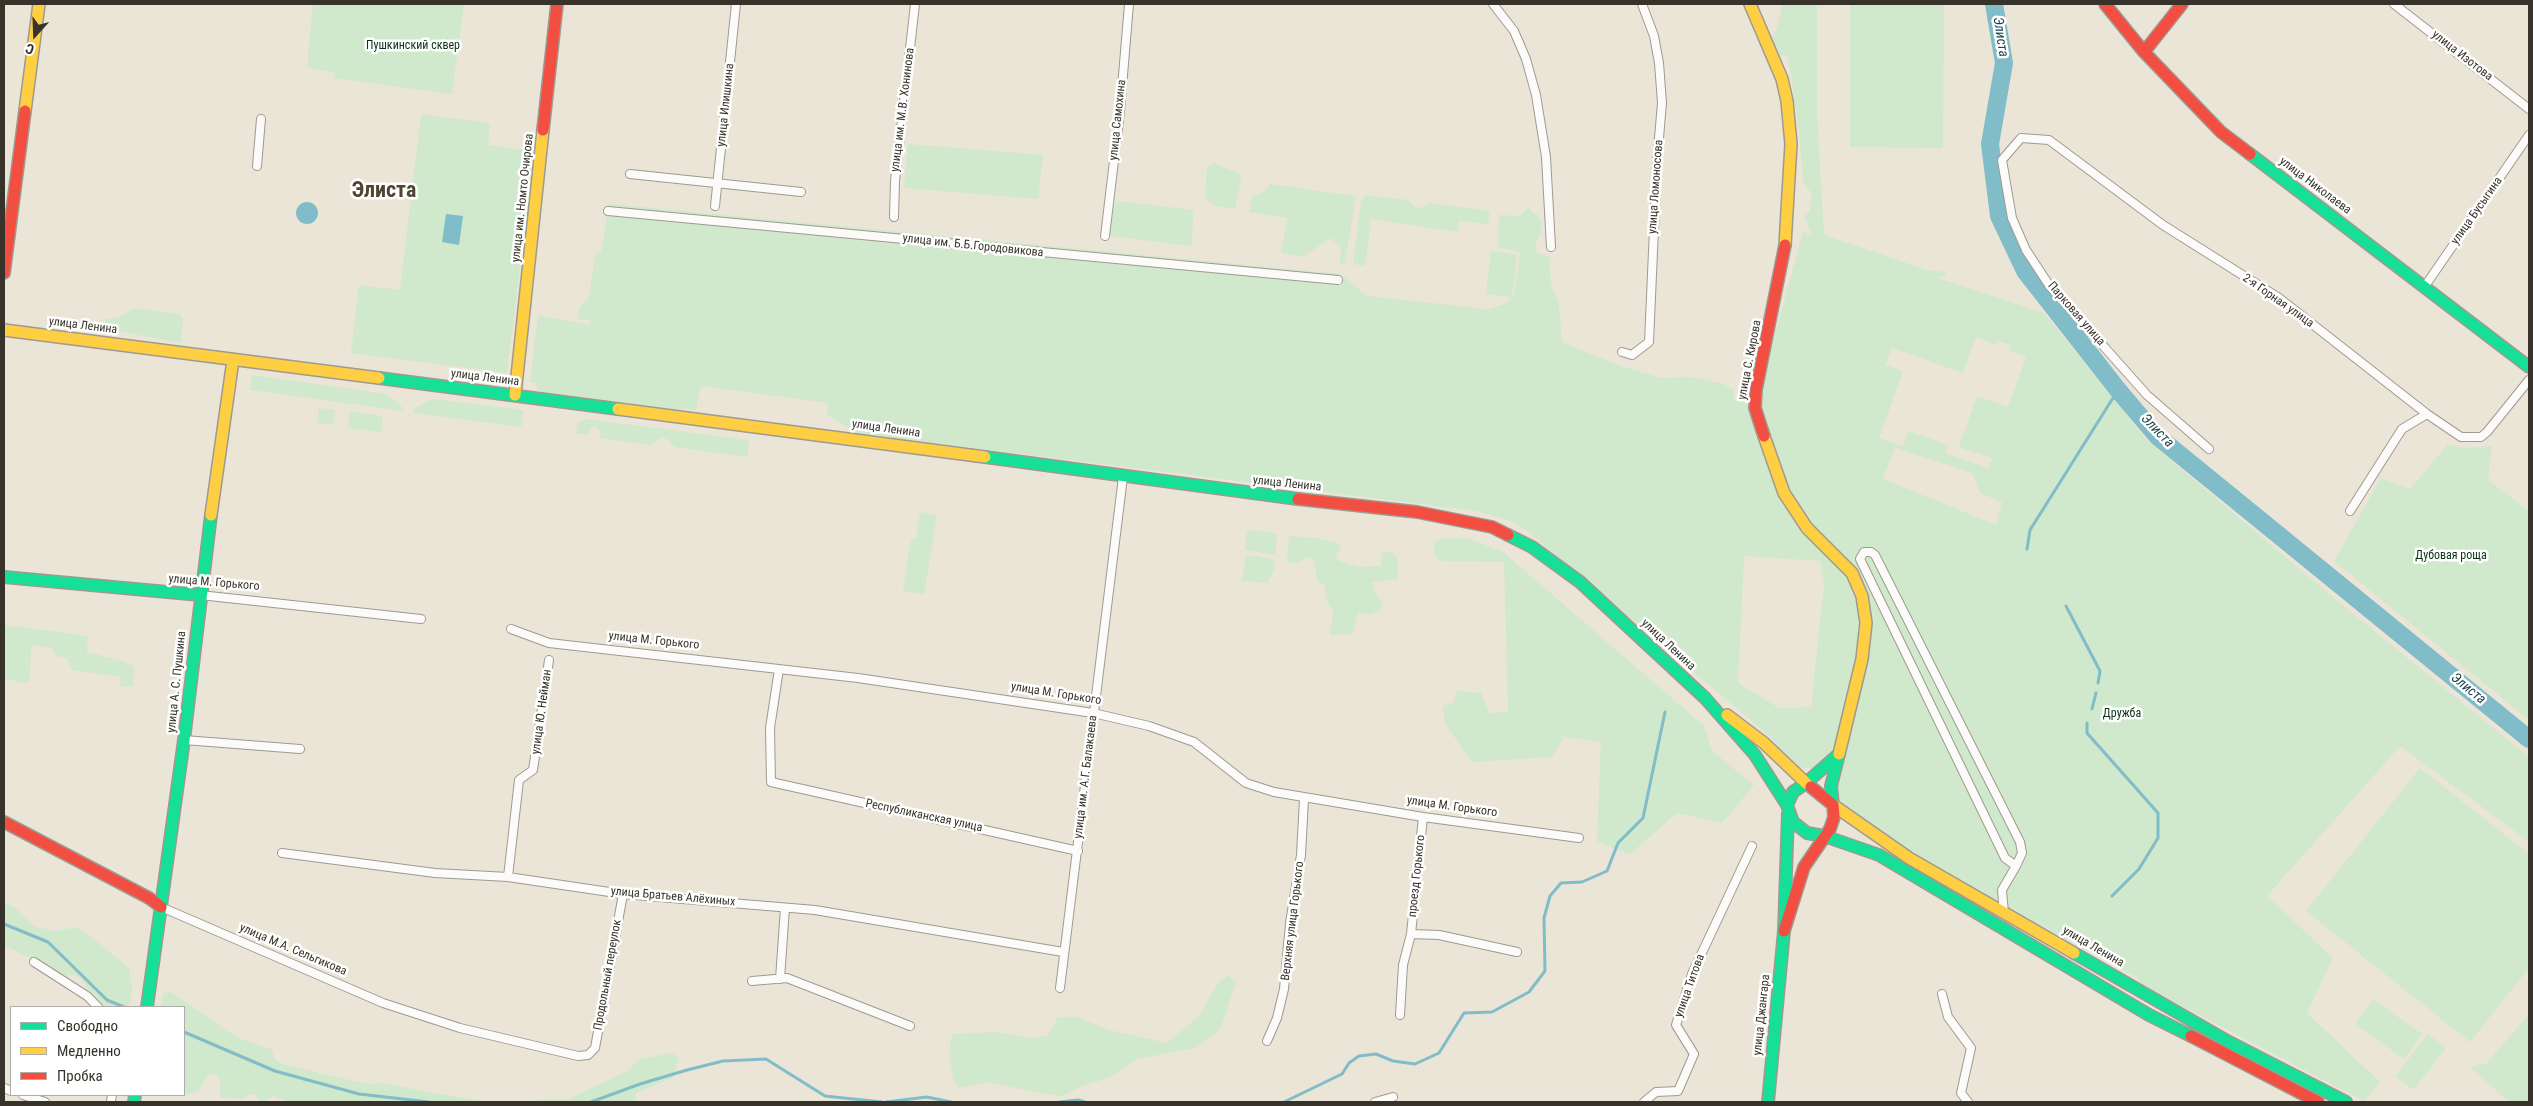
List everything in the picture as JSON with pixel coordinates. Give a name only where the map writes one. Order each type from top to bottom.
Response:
[{"type":"main road","points":[[4,272],[39,4]]},
{"type":"main road","name":"улица им. Номто Очирова","points":[[515,395],[557,4]]},
{"type":"main road","name":"улица С. Кирова","points":[[1750,4],[1782,79],[1787,101],[1791,144],[1787,234],[1776,299],[1756,390],[1755,408],[1784,493],[1806,528],[1852,573],[1862,596],[1866,623],[1862,659],[1831,786],[1833,805]]},
{"type":"main road","name":"улица Николаева","points":[[2105,4],[2144,52],[2221,132],[2529,367]]},
{"type":"main road","points":[[2144,52],[2182,4]]},
{"type":"main road","name":"улица Ленина","points":[[4,330],[1088,470],[1122,477],[1247,494],[1417,512],[1492,527],[1532,547],[1580,582],[1705,698],[1764,744],[1806,783]]},
{"type":"main road","name":"улица А. С. Пушкина","points":[[147,1006],[184,740],[200,595],[232,360]]},
{"type":"main road","name":"улица М. Горького","points":[[4,577],[200,595]]},
{"type":"main road","name":"улица Ленина","points":[[1705,698],[1755,755],[1788,809]]},
{"type":"main road","points":[[1839,754],[1793,792],[1788,809],[1793,822],[1807,833],[1824,836],[1879,855],[2149,1015],[2318,1102]]},
{"type":"main road","points":[[1806,783],[1833,805],[1833,823],[1824,836]]},
{"type":"main road","name":"улица Ленина","points":[[1833,805],[1903,854],[2229,1042],[2346,1102]]},
{"type":"main road","name":"улица Джангара","points":[[1768,1102],[1784,931],[1788,809]]},
{"type":"main road","name":"улица М.А. Сельгикова","points":[[4,822],[149,898],[161,907]]},
{"type":"main road","name":"улица Джангара","points":[[1784,931],[1804,867],[1824,836]]},
{"type":"street","name":"улица Илишкина","points":[[715,206],[736,4]]},
{"type":"street","name":"улица им. М.В. Хонинова","points":[[894,217],[895,181],[915,4]]},
{"type":"street","name":"улица Самохина","points":[[1105,236],[1120,112],[1129,4]]},
{"type":"street","points":[[1492,4],[1514,31],[1526,59],[1536,95],[1546,157],[1551,247]]},
{"type":"street","name":"улица Ломоносова","points":[[1622,352],[1632,354],[1649,342],[1657,161],[1662,103],[1657,47],[1642,4]]},
{"type":"street","name":"улица Изотова","points":[[2394,4],[2529,109]]},
{"type":"street","points":[[257,166],[261,119]]},
{"type":"street","name":"улица Бусыгина","points":[[2425,286],[2529,135]]},
{"type":"street","name":"2-я Горная улица","points":[[2010,148],[2021,138],[2049,140],[2163,225],[2279,298],[2427,414],[2461,437],[2480,437],[2529,380]]},
{"type":"street","name":"Парковая улица","points":[[2010,148],[2002,160],[2003,178],[2012,218],[2026,250],[2049,285],[2147,395],[2209,449]]},
{"type":"street","points":[[630,174],[801,192]]},
{"type":"street","name":"улица им. Б.Б.Городовикова","points":[[608,211],[1338,280]]},
{"type":"street","points":[[2350,511],[2402,429],[2427,414]]},
{"type":"street","name":"улица им. А.Г. Балакаева","points":[[1060,988],[1122,477]]},
{"type":"street","points":[[2004,912],[2002,890],[2016,866],[2022,853],[2020,842],[1875,555],[1871,552],[1864,552],[1860,559],[2005,858],[2016,866]]},
{"type":"street","name":"улица М. Горького","points":[[200,595],[421,619]]},
{"type":"street","name":"улица М. Горького","points":[[511,629],[549,643],[874,680],[1093,713],[1149,726],[1194,742],[1246,783],[1304,799],[1579,838]]},
{"type":"street","name":"улица Ю. Нейман","points":[[508,877],[519,780],[533,770],[549,660]]},
{"type":"street","name":"Республиканская улица","points":[[779,669],[770,728],[771,782],[1078,851]]},
{"type":"street","points":[[184,740],[300,749]]},
{"type":"street","name":"Верхняя улица Горького","points":[[1267,1041],[1277,1018],[1284,989],[1290,923],[1301,855],[1304,799]]},
{"type":"street","name":"проезд Горького","points":[[1400,1015],[1403,965],[1411,934],[1423,817]]},
{"type":"street","name":"улица Титова","points":[[1644,1102],[1656,1092],[1678,1092],[1694,1054],[1676,1025],[1692,974],[1752,846]]},
{"type":"street","name":"улица Братьев Алёхиных","points":[[282,853],[434,874],[508,877],[624,894],[815,910],[1063,952]]},
{"type":"street","name":"Продольный переулок","points":[[588,1055],[595,1048],[624,894]]},
{"type":"street","name":"улица М.А. Сельгикова","points":[[161,907],[383,1003],[460,1028],[578,1056],[588,1055]]},
{"type":"street","points":[[780,979],[786,908]]},
{"type":"street","name":"проезд Горького","points":[[1411,934],[1438,936],[1517,952]]},
{"type":"street","points":[[34,962],[87,996],[97,1006]]},
{"type":"street","points":[[752,981],[787,978],[910,1026]]},
{"type":"street","points":[[1942,994],[1948,1017],[1971,1048],[1961,1094],[1968,1102]]},
{"type":"street","points":[[26,1096],[45,1102]]},
{"type":"street","points":[[1374,1102],[1393,1098]]},
{"type":"green space","name":"Пушкинский сквер","points":[[313,4],[464,4],[452,94],[334,78],[335,73],[307,67]]},
{"type":"green space","name":"Дружба","points":[[1783,4],[1817,4],[1817,114],[1824,235],[1927,270],[1945,272],[1946,276],[1935,277],[2044,313],[2146,439],[2335,599],[2529,757],[2529,842],[2400,746],[2267,896],[2333,958],[2307,1013],[2380,1082],[2364,1101],[2138,982],[2138,978],[1920,860],[1838,803],[1838,777],[1854,720],[1844,718],[1834,754],[1819,768],[1797,768],[1770,737],[1734,706],[1526,530],[1510,521],[1477,511],[856,433],[827,414],[828,403],[701,386],[696,410],[683,408],[682,410],[543,393],[538,390],[536,383],[530,382],[538,315],[589,325],[590,320],[578,319],[580,306],[588,299],[596,253],[601,252],[609,204],[1341,274],[1367,296],[1487,309],[1505,304],[1514,296],[1520,252],[1498,247],[1499,215],[1517,216],[1522,214],[1528,207],[1542,221],[1540,235],[1535,244],[1537,253],[1549,257],[1551,283],[1559,306],[1562,342],[1623,367],[1662,378],[1691,377],[1724,384],[1734,390],[1734,399],[1755,408],[1803,232],[1812,235],[1804,215],[1810,211],[1812,194],[1803,182],[1799,130],[1788,57],[1778,54],[1770,39],[1776,31]],"holes":[[[1976,337],[1996,345],[1998,341],[2011,345],[2010,351],[2026,357],[2008,407],[1977,396],[1959,447],[1992,458],[1988,468],[1945,453],[1948,445],[1908,431],[1903,446],[1879,438],[1903,371],[1885,365],[1892,348],[1963,373]],[[1895,448],[1972,473],[1980,493],[2002,502],[1996,525],[1883,479]],[[1744,556],[1820,561],[1824,585],[1811,707],[1779,708],[1738,683]]]},
{"type":"green space","points":[[1850,4],[1944,4],[1943,148],[1850,147]]},
{"type":"green space","points":[[421,114],[490,123],[488,145],[534,151],[507,373],[351,353],[359,285],[400,290]]},
{"type":"green space","points":[[908,144],[1043,155],[1038,199],[904,188]]},
{"type":"green space","points":[[1214,163],[1242,175],[1235,209],[1215,206],[1205,198],[1207,167]]},
{"type":"green space","points":[[1270,184],[1356,196],[1345,263],[1340,263],[1341,248],[1331,238],[1303,257],[1281,253],[1287,218],[1249,212],[1253,196],[1264,192]]},
{"type":"green space","points":[[1365,195],[1408,200],[1416,207],[1422,208],[1431,203],[1490,211],[1488,224],[1459,221],[1458,232],[1371,219],[1365,266],[1353,264],[1361,202]]},
{"type":"green space","points":[[1118,201],[1193,210],[1192,246],[1110,236],[1113,206]]},
{"type":"green space","points":[[1491,251],[1517,254],[1512,297],[1486,294]]},
{"type":"green space","points":[[134,308],[180,314],[183,320],[181,343],[105,329],[106,319],[118,318]]},
{"type":"green space","points":[[252,375],[387,394],[403,408],[403,411],[250,390]]},
{"type":"green space","points":[[431,399],[524,410],[521,427],[413,413],[415,408]]},
{"type":"green space","points":[[319,408],[335,410],[333,425],[317,423]]},
{"type":"green space","points":[[350,411],[383,416],[381,432],[348,428]]},
{"type":"green space","points":[[585,419],[749,440],[747,457],[674,447],[670,441],[662,437],[650,445],[599,438],[601,432],[597,427],[591,427],[588,435],[576,433],[578,423]]},
{"type":"green space","name":"Дубовая роща","points":[[2448,444],[2464,448],[2492,446],[2488,480],[2529,511],[2529,720],[2334,561],[2381,478],[2410,489]]},
{"type":"green space","points":[[920,512],[937,515],[924,594],[903,591],[911,538],[916,539]]},
{"type":"green space","points":[[1247,531],[1277,535],[1275,555],[1245,550]]},
{"type":"green space","points":[[1289,536],[1318,538],[1340,544],[1341,551],[1336,553],[1337,560],[1358,567],[1380,566],[1383,552],[1393,553],[1398,560],[1398,579],[1372,582],[1374,592],[1382,602],[1380,610],[1369,614],[1358,613],[1353,634],[1330,635],[1333,610],[1327,601],[1324,584],[1318,582],[1313,559],[1308,557],[1299,562],[1287,563]]},
{"type":"green space","points":[[1441,538],[1470,539],[1503,552],[1704,726],[1712,751],[1754,785],[1722,823],[1677,813],[1630,854],[1597,842],[1601,742],[1564,737],[1552,757],[1472,762],[1444,722],[1443,706],[1454,702],[1456,691],[1481,693],[1490,714],[1508,711],[1504,562],[1438,561],[1434,553],[1434,543]]},
{"type":"green space","points":[[1246,555],[1273,559],[1276,565],[1268,583],[1242,581]]},
{"type":"green space","points":[[4,625],[88,636],[87,652],[134,666],[133,686],[120,687],[121,677],[72,670],[67,658],[56,656],[52,648],[31,645],[30,679],[26,683],[4,679]]},
{"type":"green space","points":[[2420,768],[2529,854],[2529,968],[2470,1042],[2306,911]]},
{"type":"green space","points":[[4,902],[14,907],[34,926],[54,931],[78,927],[129,968],[132,989],[129,1006],[100,1006],[81,979],[75,975],[66,977],[4,945]]},
{"type":"green space","points":[[1227,975],[1236,982],[1221,1028],[1196,1048],[1137,1059],[1111,1077],[1082,1086],[1062,1096],[989,1082],[959,1088],[953,1079],[949,1052],[952,1034],[997,1032],[1030,1038],[1048,1035],[1058,1017],[1077,1017],[1109,1030],[1167,1043],[1199,1016],[1218,983]]},
{"type":"green space","points":[[171,992],[236,1037],[273,1050],[274,1058],[282,1064],[367,1084],[380,1083],[494,1102],[289,1102],[273,1096],[263,1102],[259,1101],[256,1095],[249,1094],[242,1099],[221,1098],[219,1077],[210,1073],[198,1091],[186,1094],[185,1006],[161,1006],[164,993]]},
{"type":"green space","points":[[2373,999],[2422,1034],[2404,1059],[2355,1024]]},
{"type":"green space","points":[[2529,1014],[2529,1102],[2509,1102],[2470,1067],[2487,1063]]},
{"type":"green space","points":[[2428,1034],[2446,1048],[2413,1090],[2395,1076]]},
{"type":"green space","points":[[674,1053],[678,1058],[674,1077],[636,1093],[635,1102],[494,1102],[569,1099],[629,1070],[639,1059]]},
{"type":"water","points":[[307,202],[315,205],[318,213],[315,221],[307,224],[299,221],[296,213],[299,205]]},
{"type":"water","points":[[446,214],[463,216],[459,245],[442,242]]},
{"type":"waterway","name":"Элиста","points":[[1994,4],[2004,63],[1990,144],[1999,216],[2025,271],[2118,390],[2157,436],[2529,739]]},
{"type":"waterway","points":[[2027,549],[2030,530],[2118,390]]},
{"type":"waterway","points":[[2066,606],[2100,671],[2098,683]]},
{"type":"waterway","points":[[2092,709],[2096,693]]},
{"type":"waterway","points":[[1284,1102],[1342,1074],[1349,1063],[1359,1056],[1376,1054],[1393,1061],[1415,1064],[1439,1053],[1464,1013],[1492,1012],[1529,992],[1545,971],[1544,918],[1550,896],[1561,883],[1582,882],[1607,871],[1618,843],[1643,818],[1665,712]]},
{"type":"waterway","points":[[2087,723],[2087,733],[2158,813],[2158,838],[2139,869],[2112,896]]},
{"type":"waterway","points":[[4,924],[48,942],[107,1000],[122,1006]]},
{"type":"waterway","points":[[185,1032],[275,1071],[359,1094],[429,1102]]},
{"type":"waterway","points":[[591,1102],[640,1084],[723,1061],[766,1059],[825,1096],[882,1102]]},
{"type":"waterway","points":[[886,1102],[927,1097],[951,1102]]},
{"type":"waterway","points":[[1059,1102],[1078,1100],[1085,1102]]},
{"type":"traffic: fast","points":[[2250,154],[2529,367]]},
{"type":"traffic: fast","points":[[379,378],[618,409]]},
{"type":"traffic: fast","points":[[985,457],[1298,499]]},
{"type":"traffic: fast","points":[[147,1006],[184,740],[211,515]]},
{"type":"traffic: fast","points":[[1508,535],[1532,547],[1580,582],[1705,698],[1755,755],[1787,805]]},
{"type":"traffic: fast","points":[[4,577],[200,595]]},
{"type":"traffic: fast","points":[[1806,783],[1839,754],[1831,786],[1833,805]]},
{"type":"traffic: fast","points":[[1811,787],[1806,783],[1793,792],[1787,805],[1793,822],[1807,833],[1824,836],[1879,855],[2149,1015],[2191,1036]]},
{"type":"traffic: fast","points":[[1768,1102],[1784,931],[1788,813]]},
{"type":"traffic: fast","points":[[2074,953],[2229,1042],[2346,1102]]},
{"type":"traffic: fast","points":[[134,1102],[135,1096]]},
{"type":"traffic: slow","points":[[25,111],[39,4]]},
{"type":"traffic: slow","points":[[1750,4],[1782,79],[1787,101],[1791,144],[1785,245]]},
{"type":"traffic: slow","points":[[515,395],[543,130]]},
{"type":"traffic: slow","points":[[4,330],[379,378]]},
{"type":"traffic: slow","points":[[211,515],[233,360]]},
{"type":"traffic: slow","points":[[618,409],[985,457]]},
{"type":"traffic: slow","points":[[1764,436],[1784,493],[1807,528],[1852,573],[1862,596],[1866,623],[1862,659],[1839,754]]},
{"type":"traffic: slow","points":[[1727,715],[1764,743],[1806,783]]},
{"type":"traffic: slow","points":[[1833,805],[1909,858],[2074,953]]},
{"type":"traffic: jam","points":[[543,130],[557,4]]},
{"type":"traffic: jam","points":[[2105,4],[2144,52],[2221,132],[2250,154]]},
{"type":"traffic: jam","points":[[2144,52],[2182,4]]},
{"type":"traffic: jam","points":[[4,273],[25,111]]},
{"type":"traffic: jam","points":[[1764,436],[1755,408],[1756,390],[1785,245]]},
{"type":"traffic: jam","points":[[1298,499],[1417,512],[1492,527],[1508,535]]},
{"type":"traffic: jam","points":[[1784,931],[1804,867],[1830,829],[1834,817],[1833,805],[1811,787]]},
{"type":"traffic: jam","points":[[4,822],[149,898],[161,907]]},
{"type":"traffic: jam","points":[[2191,1036],[2318,1102]]},
{"type":"district","name":"Элиста","points":[[384,191]]}]
